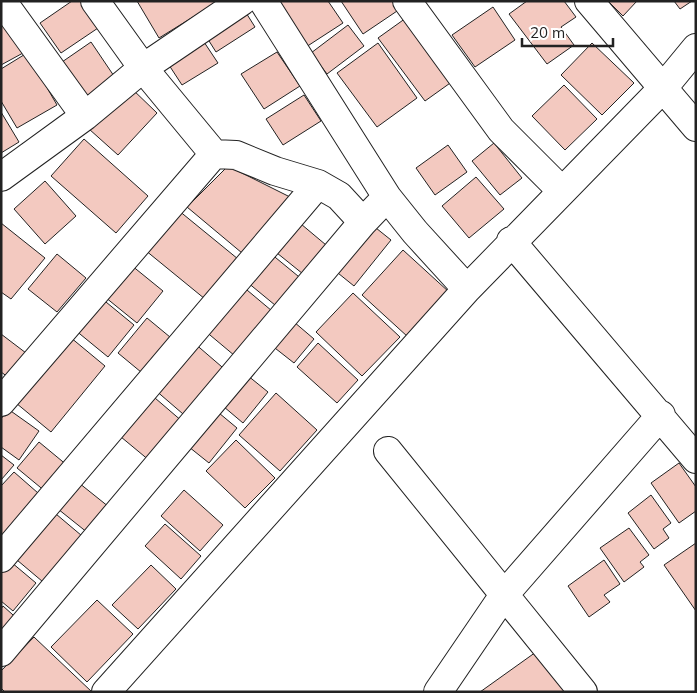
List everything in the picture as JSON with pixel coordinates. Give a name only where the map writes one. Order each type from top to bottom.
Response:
[{"type":"street","points":[[2,1],[85,116]]},
{"type":"street","points":[[94,1],[143,68],[214,154],[236,155],[275,171],[318,184],[339,196],[363,222]]},
{"type":"street","points":[[1,177],[85,116],[143,68],[242,1]]},
{"type":"street","points":[[263,1],[387,197],[415,232],[467,289]]},
{"type":"street","points":[[407,1],[501,130],[561,190]]},
{"type":"street","points":[[589,1],[696,126]]},
{"type":"street","points":[[106,692],[467,289],[662,88],[696,48]]},
{"type":"street","points":[[3,395],[214,154]]},
{"type":"street","points":[[1,558],[318,184]]},
{"type":"street","points":[[1,652],[363,222],[387,197]]},
{"type":"street","points":[[512,241],[661,415],[696,459]]},
{"type":"street","points":[[438,692],[504,595],[661,415]]},
{"type":"street","points":[[388,451],[583,692]]},
{"type":"building","points":[[72,1],[85,1],[101,26],[61,53],[40,23]]},
{"type":"building","points":[[137,1],[219,1],[159,38]]},
{"type":"building","points":[[275,1],[328,1],[343,23],[306,47]]},
{"type":"building","points":[[341,1],[399,1],[403,7],[363,34]]},
{"type":"building","points":[[527,1],[564,1],[576,17],[561,27],[574,45],[547,64],[509,14]]},
{"type":"building","points":[[608,1],[637,1],[623,16]]},
{"type":"building","points":[[674,1],[692,1],[680,9]]},
{"type":"building","points":[[493,7],[515,40],[475,67],[452,35]]},
{"type":"building","points":[[243,8],[255,27],[216,52],[204,33]]},
{"type":"building","points":[[413,13],[460,76],[425,101],[378,38]]},
{"type":"building","points":[[1,16],[23,53],[1,65]]},
{"type":"building","points":[[348,25],[364,46],[327,74],[311,53]]},
{"type":"building","points":[[202,39],[218,63],[182,85],[167,62]]},
{"type":"building","points":[[91,42],[116,79],[87,98],[62,62]]},
{"type":"building","points":[[378,43],[417,98],[377,127],[337,73]]},
{"type":"building","points":[[592,43],[634,83],[602,115],[561,75]]},
{"type":"building","points":[[277,52],[300,86],[264,109],[241,74]]},
{"type":"building","points":[[27,53],[57,105],[17,128],[1,101],[1,69]]},
{"type":"building","points":[[564,85],[597,119],[565,150],[532,116]]},
{"type":"building","points":[[129,86],[157,113],[118,155],[89,129]]},
{"type":"building","points":[[304,95],[321,121],[283,145],[266,119]]},
{"type":"building","points":[[1,112],[19,142],[1,153]]},
{"type":"building","points":[[84,139],[148,196],[116,233],[51,176]]},
{"type":"building","points":[[494,143],[522,178],[500,195],[472,161]]},
{"type":"building","points":[[448,145],[467,172],[435,195],[416,168]]},
{"type":"building","points":[[228,166],[296,200],[248,258],[187,207]]},
{"type":"building","points":[[476,177],[504,209],[469,238],[442,206]]},
{"type":"building","points":[[45,181],[76,216],[45,244],[14,209]]},
{"type":"building","points":[[178,210],[238,259],[205,299],[145,250]]},
{"type":"building","points":[[1,223],[45,258],[11,299],[1,292]]},
{"type":"building","points":[[301,224],[332,250],[308,278],[277,253]]},
{"type":"building","points":[[371,224],[391,240],[354,286],[333,269]]},
{"type":"building","points":[[403,250],[449,292],[408,337],[362,295]]},
{"type":"building","points":[[270,253],[304,281],[281,310],[247,282]]},
{"type":"building","points":[[57,254],[86,278],[57,312],[28,289]]},
{"type":"building","points":[[131,265],[163,291],[137,323],[105,297]]},
{"type":"building","points":[[241,285],[278,316],[241,361],[204,330]]},
{"type":"building","points":[[95,293],[134,325],[108,357],[69,325]]},
{"type":"building","points":[[353,293],[400,337],[362,376],[316,332]]},
{"type":"building","points":[[287,316],[314,339],[294,363],[266,341]]},
{"type":"building","points":[[147,318],[176,342],[147,377],[118,353]]},
{"type":"building","points":[[1,334],[26,353],[8,377],[1,372]]},
{"type":"building","points":[[70,337],[105,366],[51,432],[16,403]]},
{"type":"building","points":[[193,342],[229,373],[190,420],[154,389]]},
{"type":"building","points":[[318,343],[358,380],[337,403],[297,367]]},
{"type":"building","points":[[242,371],[268,392],[243,423],[217,401]]},
{"type":"building","points":[[148,392],[183,422],[150,461],[115,432]]},
{"type":"building","points":[[276,393],[317,430],[280,471],[239,435]]},
{"type":"building","points":[[213,408],[237,428],[209,463],[184,443]]},
{"type":"building","points":[[8,409],[39,431],[19,460],[1,447],[1,419]]},
{"type":"building","points":[[236,440],[275,478],[245,508],[206,471]]},
{"type":"building","points":[[39,442],[68,466],[46,492],[17,468]]},
{"type":"building","points":[[1,455],[14,465],[1,480]]},
{"type":"building","points":[[679,463],[696,487],[696,511],[679,523],[651,483]]},
{"type":"building","points":[[14,472],[46,500],[1,540],[1,486]]},
{"type":"building","points":[[74,479],[109,507],[88,533],[53,505]]},
{"type":"building","points":[[184,490],[223,525],[200,551],[161,516]]},
{"type":"building","points":[[651,495],[671,523],[663,529],[669,538],[654,549],[628,513]]},
{"type":"building","points":[[56,514],[88,541],[49,587],[17,560]]},
{"type":"building","points":[[165,524],[201,556],[181,579],[145,546]]},
{"type":"building","points":[[629,528],[649,555],[640,562],[644,567],[624,582],[600,548]]},
{"type":"building","points":[[696,543],[696,611],[664,565]]},
{"type":"building","points":[[5,557],[36,583],[13,611],[1,601],[1,561]]},
{"type":"building","points":[[604,560],[620,584],[604,595],[610,602],[589,617],[568,586]]},
{"type":"building","points":[[151,565],[176,589],[138,629],[112,605]]},
{"type":"building","points":[[97,600],[133,634],[87,682],[51,647]]},
{"type":"building","points":[[3,606],[22,623],[1,647],[1,609]]},
{"type":"building","points":[[34,637],[92,692],[5,692],[1,688],[1,671]]},
{"type":"building","points":[[543,647],[575,692],[480,692]]}]
